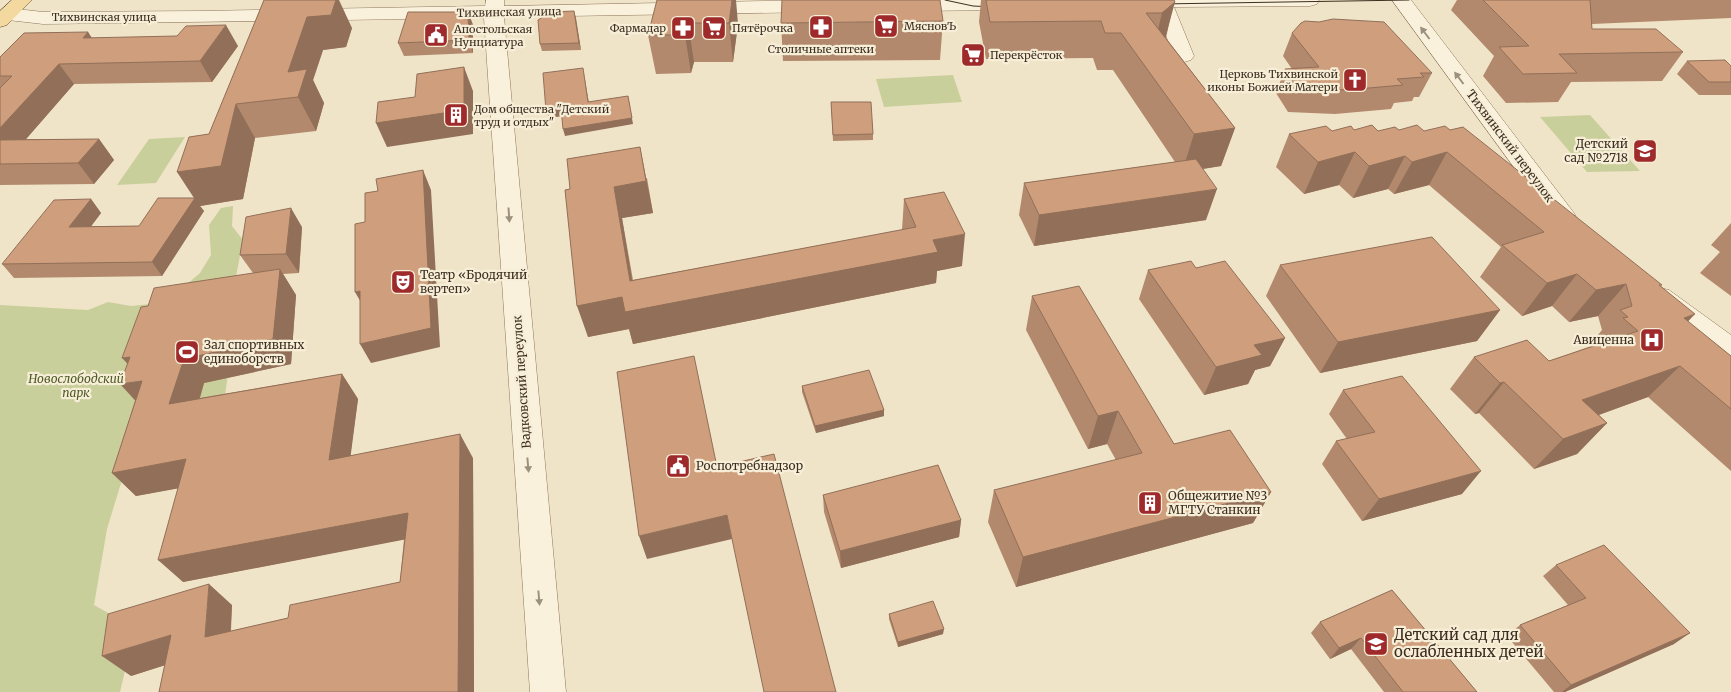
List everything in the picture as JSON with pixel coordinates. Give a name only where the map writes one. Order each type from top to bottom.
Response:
[{"type":"main road","points":[[4,18],[23,0]]},
{"type":"street","points":[[1122,3],[1310,0]]},
{"type":"street","name":"Тихвинский переулок","points":[[1401,0],[1563,218],[1582,237]]},
{"type":"street","points":[[1162,2],[1184,56]]},
{"type":"street","points":[[884,6],[923,3],[1037,4]]},
{"type":"street","name":"Тихвинская улица","points":[[4,18],[495,6],[839,6]]},
{"type":"street","name":"Вадковский переулок","points":[[495,6],[540,621],[548,692]]},
{"type":"street","points":[[1643,284],[1731,350]]},
{"type":"green space","points":[[953,75],[962,102],[884,107],[876,79]]},
{"type":"green space","points":[[1590,115],[1640,171],[1587,172],[1540,117]]},
{"type":"green space","points":[[185,137],[156,183],[117,185],[149,139]]},
{"type":"green space","name":"Новослободский парк","points":[[233,206],[232,226],[243,240],[234,287],[238,307],[222,415],[133,444],[107,529],[94,605],[135,628],[120,692],[0,692],[0,305],[88,310],[108,302],[131,306],[149,304],[179,291],[200,273],[211,255],[209,225],[221,208]]},
{"type":"building","points":[[264,0],[336,0],[331,15],[307,17],[288,72],[307,69],[298,97],[236,104],[221,166],[177,172],[189,137],[209,134]]},
{"type":"building","points":[[657,0],[732,0],[729,23],[688,23],[685,35],[648,35]]},
{"type":"building","points":[[782,0],[940,0],[943,21],[781,23]]},
{"type":"building","points":[[986,0],[1174,0],[1175,2],[1162,13],[1146,13],[1235,128],[1194,134],[1121,33],[1105,33],[1101,21],[990,22]]},
{"type":"building","points":[[1483,0],[1590,0],[1592,29],[1656,29],[1683,52],[1559,54],[1577,73],[1523,74],[1499,47],[1529,46]]},
{"type":"building","points":[[574,11],[579,43],[540,44],[538,20],[550,12]]},
{"type":"building","points":[[408,12],[468,12],[469,40],[398,43]]},
{"type":"building","points":[[1333,19],[1384,22],[1432,73],[1420,73],[1424,77],[1397,79],[1403,85],[1346,90],[1298,88],[1285,69],[1319,67],[1292,33],[1305,21],[1319,22]]},
{"type":"building","points":[[226,25],[200,61],[59,64],[0,128],[0,88],[12,76],[0,76],[0,57],[24,33],[88,32],[83,38],[177,36],[186,26]]},
{"type":"building","points":[[1725,60],[1731,66],[1731,82],[1709,82],[1687,61]]},
{"type":"building","points":[[464,67],[464,110],[376,123],[378,102],[415,97],[417,74]]},
{"type":"building","points":[[583,68],[588,102],[628,96],[632,118],[563,129],[561,109],[546,111],[543,73]]},
{"type":"building","points":[[831,102],[871,102],[873,134],[833,135]]},
{"type":"building","points":[[1372,125],[1378,131],[1395,127],[1399,130],[1417,125],[1424,131],[1445,126],[1450,130],[1463,127],[1662,285],[1659,285],[1695,314],[1684,318],[1731,356],[1731,409],[1680,366],[1582,400],[1607,423],[1563,439],[1504,382],[1500,383],[1474,357],[1527,340],[1549,361],[1638,331],[1623,318],[1628,317],[1620,310],[1632,306],[1626,284],[1596,290],[1577,274],[1547,283],[1502,245],[1544,232],[1447,152],[1412,162],[1405,156],[1369,166],[1355,152],[1318,162],[1289,134],[1326,126],[1332,131],[1351,126],[1354,130]]},
{"type":"building","points":[[99,139],[78,163],[0,164],[0,140]]},
{"type":"building","points":[[640,147],[646,181],[614,187],[630,281],[916,227],[904,199],[944,192],[965,234],[933,240],[938,252],[625,312],[622,297],[577,306],[565,190],[570,189],[567,159]]},
{"type":"building","points":[[1196,159],[1217,189],[1039,215],[1024,183]]},
{"type":"building","points":[[423,170],[431,328],[360,344],[360,291],[355,292],[355,224],[365,222],[365,193],[378,191],[376,179]]},
{"type":"building","points":[[158,198],[195,198],[152,262],[2,264],[54,200],[91,199],[69,227],[139,226]]},
{"type":"building","points":[[291,208],[286,254],[240,255],[246,217]]},
{"type":"building","points":[[1432,237],[1500,310],[1338,342],[1280,265]]},
{"type":"building","points":[[1191,261],[1196,268],[1225,261],[1285,338],[1254,345],[1262,355],[1216,367],[1148,270]]},
{"type":"building","points":[[280,269],[273,339],[184,359],[169,404],[342,374],[329,460],[460,434],[458,692],[159,692],[171,635],[102,656],[108,614],[209,584],[205,637],[288,618],[290,605],[400,582],[408,513],[158,560],[186,459],[112,473],[142,381],[120,384],[130,357],[122,358],[141,307],[148,306],[154,288]]},
{"type":"building","points":[[1079,286],[1174,444],[1230,430],[1271,492],[1023,557],[994,490],[1142,453],[1118,411],[1098,416],[1032,296]]},
{"type":"building","points":[[694,356],[717,467],[774,454],[836,692],[764,692],[727,515],[639,536],[617,372]]},
{"type":"building","points":[[869,370],[884,410],[815,426],[802,386]]},
{"type":"building","points":[[1402,376],[1481,471],[1379,499],[1336,441],[1375,432],[1343,390]]},
{"type":"building","points":[[938,465],[961,520],[840,551],[823,495]]},
{"type":"building","points":[[1604,545],[1690,633],[1571,685],[1520,625],[1586,598],[1556,565]]},
{"type":"building","points":[[1392,590],[1477,692],[1403,692],[1361,638],[1339,648],[1320,622]]},
{"type":"building","points":[[933,601],[944,629],[898,642],[889,614]]},
{"type":"tram line","points":[[945,0],[973,6],[994,7]]},
{"type":"tram line","points":[[1161,4],[1409,0]]},
{"type":"place","name":"МясновЪ","points":[[886,26]]},
{"type":"place","name":"Столичные аптеки","points":[[821,27]]},
{"type":"place","name":"Фармадар","points":[[683,28]]},
{"type":"place","name":"Пятёрочка","points":[[714,28]]},
{"type":"place","name":"Апостольская Нунциатура","points":[[436,35]]},
{"type":"place","name":"Перекрёсток","points":[[973,55]]},
{"type":"place","name":"Церковь Тихвинской иконы Божией Матери","points":[[1355,80]]},
{"type":"place","name":"Дом общества \"Детский труд и отдых\"","points":[[456,115]]},
{"type":"place","name":"Детский сад №2718","points":[[1645,151]]},
{"type":"place","name":"Театр «Бродячий вертеп»","points":[[403,282]]},
{"type":"place","name":"Авиценна","points":[[1652,340]]},
{"type":"place","name":"Зал спортивных единоборств","points":[[187,352]]},
{"type":"place","name":"Роспотребнадзор","points":[[678,466]]},
{"type":"place","name":"Общежитие №3 МГТУ Станкин","points":[[1150,503]]},
{"type":"place","name":"Детский сад для ослабленных детей","points":[[1376,644]]}]
